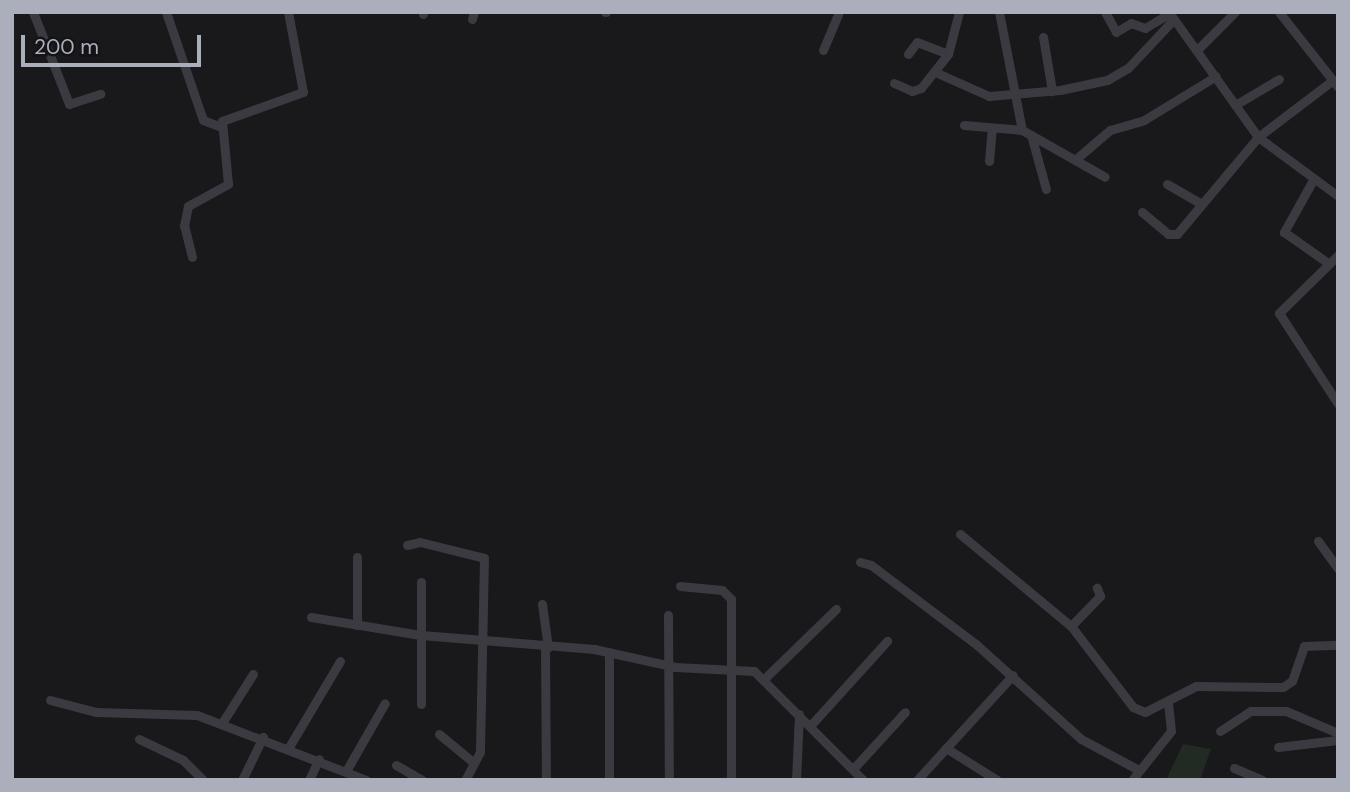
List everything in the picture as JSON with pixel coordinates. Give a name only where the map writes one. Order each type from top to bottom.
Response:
[{"type":"street","points":[[33,12],[69,104],[100,94]]},
{"type":"street","points":[[166,12],[203,120],[219,127]]},
{"type":"street","points":[[219,127],[236,112],[303,92],[288,12]]},
{"type":"street","points":[[824,50],[839,12]]},
{"type":"street","points":[[894,83],[918,90],[935,72],[948,54],[959,12]]},
{"type":"street","points":[[999,12],[1027,133],[1046,188]]},
{"type":"street","points":[[1105,12],[1116,32],[1131,23],[1145,28],[1172,16]]},
{"type":"street","points":[[1199,48],[1235,12]]},
{"type":"street","points":[[1142,212],[1173,235],[1258,137],[1335,83],[1279,12]]},
{"type":"street","points":[[935,72],[971,92],[1017,94],[1052,91],[1118,74],[1156,44],[1172,16]]},
{"type":"street","points":[[1172,16],[1199,48],[1258,137],[1338,196]]},
{"type":"street","points":[[1043,37],[1052,91]]},
{"type":"street","points":[[908,54],[917,42],[948,54]]},
{"type":"street","points":[[1076,159],[1110,130],[1144,120],[1216,76]]},
{"type":"street","points":[[1235,105],[1279,79]]},
{"type":"street","points":[[964,125],[1027,133],[1105,177]]},
{"type":"street","points":[[192,257],[184,226],[188,206],[228,184],[219,127]]},
{"type":"street","points":[[989,161],[992,129]]},
{"type":"street","points":[[1313,180],[1284,232],[1328,262]]},
{"type":"street","points":[[1167,184],[1201,204]]},
{"type":"street","points":[[1338,255],[1279,313],[1338,404]]},
{"type":"street","points":[[960,534],[1071,626],[1133,706],[1145,712],[1196,686],[1283,687],[1292,681],[1304,646],[1338,645]]},
{"type":"street","points":[[1318,541],[1338,569]]},
{"type":"street","points":[[407,545],[431,544],[484,558],[485,640],[480,751],[465,780]]},
{"type":"street","points":[[357,557],[357,625]]},
{"type":"street","points":[[860,562],[871,565],[1013,675],[1081,739],[1137,769]]},
{"type":"street","points":[[421,582],[421,704]]},
{"type":"street","points":[[680,586],[728,593],[734,670],[731,780]]},
{"type":"street","points":[[1071,626],[1100,596],[1097,589]]},
{"type":"street","points":[[542,604],[547,648],[546,780]]},
{"type":"street","points":[[765,678],[835,609]]},
{"type":"street","points":[[668,615],[669,780]]},
{"type":"street","points":[[311,617],[421,635],[609,652],[667,665],[734,670],[765,678],[863,780]]},
{"type":"street","points":[[810,726],[887,641]]},
{"type":"street","points":[[609,652],[609,780]]},
{"type":"street","points":[[289,747],[340,661]]},
{"type":"street","points":[[222,723],[253,674]]},
{"type":"street","points":[[918,780],[1013,675]]},
{"type":"street","points":[[50,700],[88,710],[197,715],[263,737],[366,780]]},
{"type":"street","points":[[1132,780],[1137,769],[1159,750],[1171,730],[1168,701]]},
{"type":"street","points":[[346,771],[386,704]]},
{"type":"street","points":[[1220,731],[1251,711],[1286,711],[1338,733]]},
{"type":"street","points":[[853,769],[905,712]]},
{"type":"street","points":[[796,780],[799,714]]},
{"type":"street","points":[[439,734],[474,763]]},
{"type":"street","points":[[242,780],[263,737]]},
{"type":"street","points":[[139,739],[183,760],[203,780]]},
{"type":"street","points":[[1278,747],[1338,740]]},
{"type":"street","points":[[946,748],[997,780]]},
{"type":"street","points":[[309,780],[319,759]]},
{"type":"street","points":[[396,765],[422,780]]},
{"type":"street","points":[[1234,768],[1262,780]]},
{"type":"shaded area","points":[[1183,744],[1211,749],[1200,780],[1166,780]]}]
